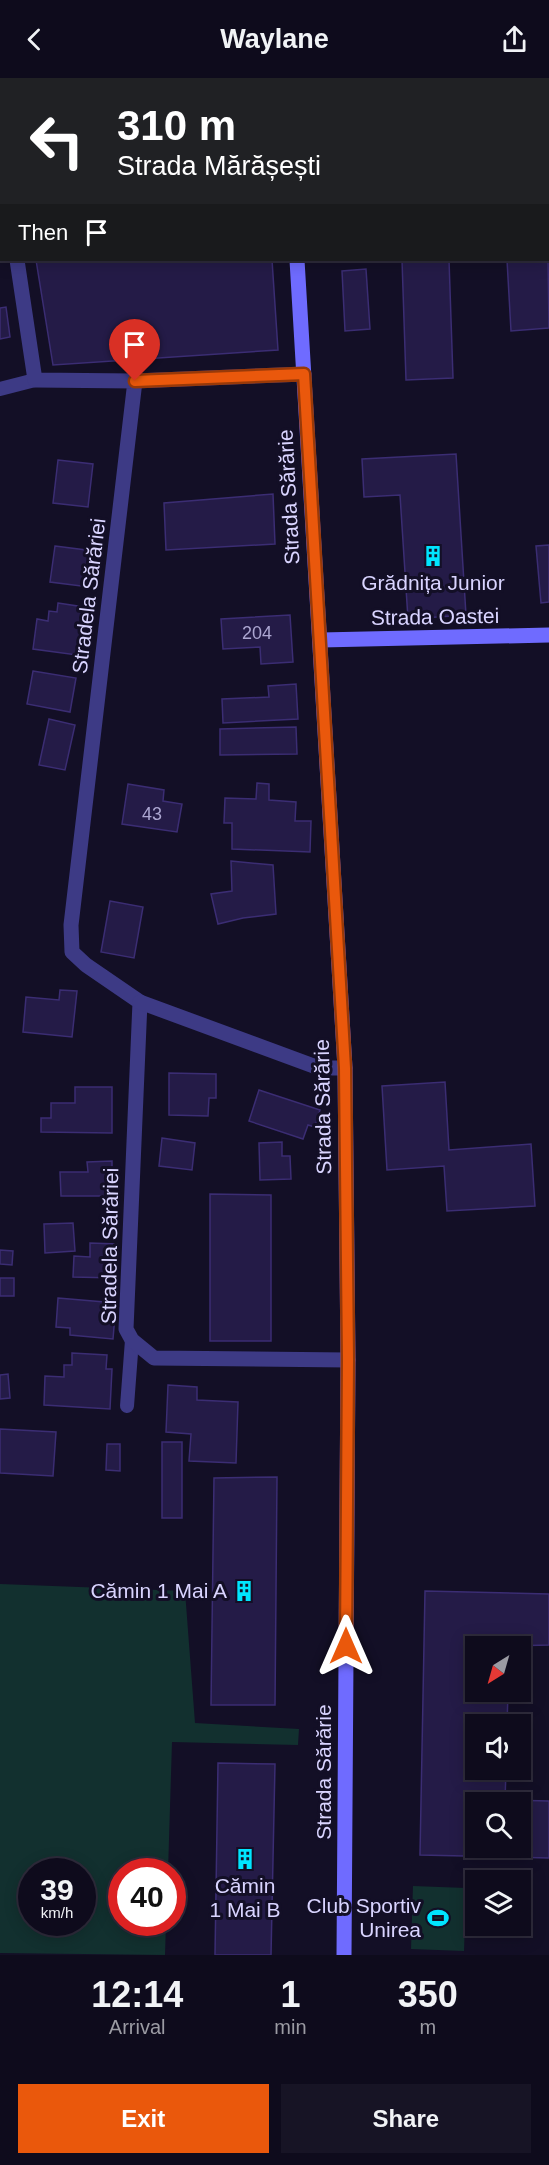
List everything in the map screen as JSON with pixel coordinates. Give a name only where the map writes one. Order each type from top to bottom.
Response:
[{"type":"street","points":[[17,261],[35,380],[135,381],[304,374]]},
{"type":"street","name":"Strada Sărărie","points":[[297,261],[345,1068],[348,1360],[344,1955]]},
{"type":"street","name":"Stradela Sărăriei","points":[[135,381],[71,925],[72,952],[86,965],[140,1002],[319,1068],[345,1068]]},
{"type":"street","name":"Strada Oastei","points":[[321,640],[549,634]]},
{"type":"street","name":"Stradela Sărăriei","points":[[140,1002],[126,1307],[126,1329],[132,1340],[154,1358],[348,1360]]},
{"type":"lane","points":[[0,389],[35,380]]},
{"type":"lane","points":[[127,1406],[132,1340]]},
{"type":"green space","points":[[0,1584],[185,1591],[195,1723],[299,1729],[298,1745],[172,1742],[168,1858],[108,1858],[108,1936],[166,1936],[165,1955],[0,1953]]},
{"type":"green space","name":"Club Sportiv Unirea","points":[[413,1886],[465,1888],[464,1951],[411,1949]]},
{"type":"building","points":[[36,261],[272,261],[278,350],[53,365]]},
{"type":"building","points":[[402,261],[449,261],[453,378],[406,380]]},
{"type":"building","points":[[507,261],[548,261],[549,328],[511,331]]},
{"type":"building","points":[[366,269],[370,329],[345,331],[342,271]]},
{"type":"building","points":[[6,307],[10,337],[0,339],[0,308]]},
{"type":"building","name":"Grădnița Junior","points":[[456,454],[466,615],[408,619],[400,495],[364,497],[362,459]]},
{"type":"building","points":[[58,460],[93,464],[88,507],[53,503]]},
{"type":"building","points":[[273,494],[275,544],[166,550],[164,503]]},
{"type":"building","points":[[549,545],[549,602],[541,603],[536,546]]},
{"type":"building","points":[[55,546],[94,551],[89,587],[50,582]]},
{"type":"building","points":[[58,603],[84,607],[77,655],[33,649],[37,619],[48,621],[49,611],[57,612]]},
{"type":"building","points":[[290,615],[293,662],[261,664],[260,647],[223,649],[221,619]]},
{"type":"building","points":[[33,671],[76,678],[70,712],[27,704]]},
{"type":"building","points":[[296,684],[298,719],[223,723],[222,699],[269,697],[268,686]]},
{"type":"building","points":[[49,719],[75,725],[65,770],[39,765]]},
{"type":"building","points":[[296,727],[297,754],[220,755],[220,729]]},
{"type":"building","points":[[257,783],[269,784],[269,800],[296,802],[295,821],[311,821],[310,852],[232,849],[232,823],[224,823],[225,798],[256,799]]},
{"type":"building","points":[[128,784],[164,790],[163,801],[182,804],[177,832],[122,824]]},
{"type":"building","points":[[231,861],[273,865],[276,914],[218,924],[211,894],[232,891]]},
{"type":"building","points":[[110,901],[143,907],[134,958],[101,952]]},
{"type":"building","points":[[60,990],[77,991],[72,1037],[23,1032],[26,997],[59,1000]]},
{"type":"building","points":[[169,1073],[216,1074],[216,1098],[209,1098],[208,1116],[169,1115]]},
{"type":"building","points":[[445,1082],[449,1150],[531,1144],[535,1206],[447,1211],[444,1166],[387,1170],[382,1086]]},
{"type":"building","points":[[75,1087],[112,1087],[112,1133],[41,1132],[41,1118],[51,1118],[51,1103],[75,1103]]},
{"type":"building","points":[[259,1090],[320,1110],[315,1127],[308,1125],[303,1139],[249,1121]]},
{"type":"building","points":[[162,1138],[195,1143],[192,1170],[159,1166]]},
{"type":"building","points":[[282,1142],[282,1156],[290,1156],[291,1179],[260,1180],[259,1143]]},
{"type":"building","points":[[112,1161],[112,1196],[61,1196],[60,1172],[88,1172],[87,1162]]},
{"type":"building","points":[[210,1194],[271,1195],[271,1341],[210,1341]]},
{"type":"building","points":[[73,1223],[75,1251],[45,1253],[44,1224]]},
{"type":"building","points":[[90,1243],[117,1244],[116,1278],[73,1277],[74,1256],[90,1257]]},
{"type":"building","points":[[0,1250],[13,1251],[12,1265],[0,1264]]},
{"type":"building","points":[[0,1278],[14,1278],[14,1296],[0,1296]]},
{"type":"building","points":[[58,1298],[116,1303],[113,1339],[70,1335],[70,1328],[56,1327]]},
{"type":"building","points":[[72,1353],[107,1355],[106,1369],[112,1369],[110,1409],[44,1405],[45,1376],[64,1377],[64,1365],[72,1365]]},
{"type":"building","points":[[8,1374],[10,1398],[0,1399],[0,1375]]},
{"type":"building","points":[[168,1385],[197,1387],[197,1400],[238,1402],[236,1463],[189,1461],[191,1434],[166,1432]]},
{"type":"building","points":[[0,1429],[56,1432],[53,1476],[0,1473]]},
{"type":"building","points":[[162,1442],[182,1442],[182,1518],[162,1518]]},
{"type":"building","points":[[107,1444],[120,1444],[120,1471],[106,1470]]},
{"type":"building","name":"Cămin 1 Mai A","points":[[277,1477],[275,1705],[211,1705],[214,1478]]},
{"type":"building","points":[[425,1591],[549,1594],[549,1645],[531,1645],[531,1636],[465,1636],[465,1702],[508,1702],[507,1714],[465,1714],[465,1780],[506,1780],[505,1792],[465,1792],[465,1856],[420,1855]]},
{"type":"building","name":"Cămin 1 Mai B","points":[[218,1763],[275,1764],[271,1955],[215,1955]]},
{"type":"building","points":[[531,1801],[549,1801],[549,1858],[531,1858]]},
{"type":"place","name":"Grădnița Junior","points":[[433,556]]},
{"type":"place","name":"Cămin 1 Mai A","points":[[244,1591]]},
{"type":"place","name":"Cămin 1 Mai B","points":[[245,1859]]},
{"type":"place","name":"Club Sportiv Unirea","points":[[438,1918]]},
{"type":"route","points":[[135,381],[304,374],[345,1068],[348,1360],[346,1646]]}]
